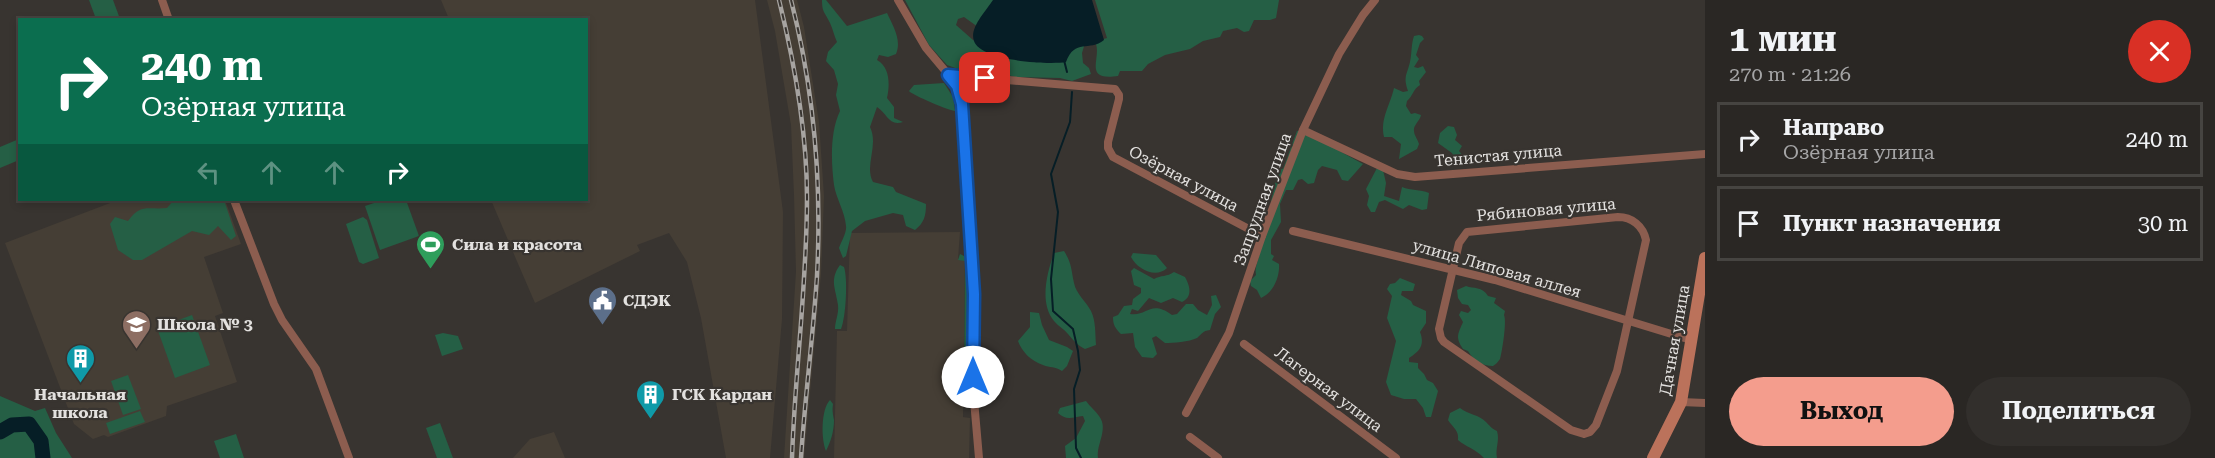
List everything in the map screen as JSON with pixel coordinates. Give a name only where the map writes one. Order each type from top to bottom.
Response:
[{"type":"street","points":[[162,0],[168,18]]},
{"type":"street","points":[[898,0],[926,48],[957,86],[962,104],[974,294],[974,400],[979,458]]},
{"type":"street","name":"Запрудная улица","points":[[1186,413],[1229,333],[1303,130],[1347,40],[1375,0]]},
{"type":"street","name":"Озёрная улица","points":[[948,75],[1114,90],[1119,95],[1119,99],[1108,142],[1108,148],[1113,157],[1263,236]]},
{"type":"street","name":"Тенистая улица","points":[[1303,130],[1397,174],[1415,177],[1705,154]]},
{"type":"street","points":[[234,201],[274,304],[282,320],[316,369],[349,458]]},
{"type":"street","name":"Рябиновая улица","points":[[1452,270],[1462,236],[1472,231],[1618,217],[1628,218],[1636,223],[1644,233],[1646,240],[1628,322]]},
{"type":"street","name":"улица Липовая аллея","points":[[1293,231],[1452,270],[1691,340]]},
{"type":"street","name":"Дачная улица","points":[[1653,458],[1681,402],[1691,340],[1700,320],[1705,258]]},
{"type":"street","points":[[1452,270],[1439,329],[1441,338],[1580,433],[1588,433],[1594,429],[1605,405],[1617,371],[1628,322]]},
{"type":"street","name":"Лагерная улица","points":[[1244,344],[1396,458]]},
{"type":"street","points":[[1681,402],[1705,404]]},
{"type":"street","points":[[1190,437],[1218,458]]},
{"type":"shaded area","points":[[441,0],[755,0],[783,212],[782,319],[770,458],[726,458],[701,318],[687,262],[669,233],[637,245],[640,251],[535,303],[491,201],[588,201],[588,18],[449,18]]},
{"type":"shaded area","points":[[767,0],[797,0],[804,27],[819,122],[824,196],[821,274],[804,458],[784,458],[796,272],[794,195],[791,125],[775,31]]},
{"type":"shaded area","name":"Школа № 3","points":[[115,201],[225,201],[241,244],[204,257],[223,313],[215,316],[237,382],[167,406],[166,416],[108,437],[104,435],[93,439],[74,424],[5,243]]},
{"type":"shaded area","points":[[960,232],[958,259],[965,260],[963,417],[970,418],[969,458],[834,458],[837,331],[847,331],[850,233]]},
{"type":"shaded area","points":[[554,432],[565,458],[513,458],[530,439]]},
{"type":"green space","points":[[89,0],[113,0],[120,18],[96,18]]},
{"type":"green space","points":[[822,0],[826,0],[847,26],[887,13],[896,33],[898,49],[896,54],[888,57],[879,55],[877,60],[887,72],[889,88],[887,98],[894,107],[894,118],[903,122],[894,123],[877,107],[870,127],[873,141],[871,176],[873,182],[893,187],[896,192],[926,204],[924,219],[915,230],[906,226],[903,215],[893,213],[865,221],[852,231],[846,256],[843,258],[839,248],[846,226],[834,185],[832,157],[834,128],[840,111],[836,95],[838,84],[834,70],[826,61],[828,52],[837,42],[823,10]]},
{"type":"green space","points":[[905,0],[1001,0],[978,27],[964,17],[958,19],[956,25],[973,40],[986,46],[1085,43],[1082,53],[1083,63],[1089,68],[1091,74],[1072,81],[1060,78],[1015,77],[985,69],[976,72],[947,65],[929,45]]},
{"type":"green space","points":[[1095,0],[1279,0],[1276,18],[1254,20],[1249,31],[1244,32],[1237,28],[1223,31],[1220,37],[1203,41],[1190,49],[1165,55],[1148,64],[1142,71],[1120,71],[1118,76],[1107,77],[1100,75],[1096,67],[1097,41],[1107,38]]},
{"type":"green space","points":[[1419,35],[1424,39],[1420,43],[1416,55],[1419,59],[1414,67],[1423,66],[1426,72],[1406,106],[1411,114],[1421,115],[1414,129],[1419,144],[1417,149],[1399,159],[1401,144],[1392,137],[1384,137],[1383,124],[1394,88],[1403,92],[1408,91],[1406,79],[1412,43],[1414,36]]},
{"type":"green space","points":[[944,83],[953,97],[955,111],[909,91],[914,85]]},
{"type":"green space","points":[[1448,126],[1454,127],[1457,135],[1455,140],[1462,146],[1459,151],[1463,156],[1457,163],[1452,153],[1438,143],[1440,133]]},
{"type":"green space","points":[[1297,131],[1303,131],[1363,164],[1348,181],[1342,180],[1337,170],[1322,166],[1318,170],[1314,183],[1308,184],[1302,179],[1298,180],[1293,190],[1286,190],[1280,204],[1281,222],[1271,240],[1271,254],[1274,256],[1272,260],[1279,264],[1278,274],[1275,284],[1261,298],[1257,290],[1251,286],[1250,281],[1256,275],[1259,249],[1272,212],[1271,201],[1276,179],[1272,171],[1276,167],[1283,169]]},
{"type":"green space","points":[[18,139],[18,160],[0,168],[0,147]]},
{"type":"green space","points":[[1377,168],[1383,170],[1386,183],[1384,196],[1399,201],[1402,187],[1426,192],[1429,193],[1427,209],[1422,210],[1409,205],[1403,209],[1385,200],[1379,202],[1375,212],[1371,212],[1367,205],[1369,196],[1366,189]]},
{"type":"green space","points":[[173,201],[224,201],[236,236],[231,240],[218,226],[209,235],[192,231],[142,260],[133,260],[118,250],[110,224],[115,217],[128,221],[141,210],[167,208]]},
{"type":"green space","points":[[380,201],[406,201],[419,236],[380,250],[365,206]]},
{"type":"green space","points":[[363,217],[367,220],[379,258],[363,264],[359,262],[346,224]]},
{"type":"green space","points":[[1064,251],[1070,263],[1075,287],[1089,307],[1094,319],[1096,345],[1085,349],[1054,321],[1047,306],[1046,288],[1051,261],[1054,253]]},
{"type":"green space","points":[[1133,253],[1156,255],[1167,268],[1158,273],[1142,269],[1131,257]]},
{"type":"green space","points":[[960,254],[966,257],[970,275],[969,385],[964,391],[965,261],[958,260]]},
{"type":"green space","points":[[840,265],[844,267],[845,273],[845,307],[841,329],[835,329],[838,308],[834,280]]},
{"type":"green space","points":[[1134,268],[1154,279],[1174,272],[1185,277],[1190,291],[1188,297],[1182,302],[1173,298],[1161,303],[1149,298],[1138,311],[1132,309],[1130,314],[1154,308],[1165,310],[1172,315],[1177,314],[1186,304],[1193,304],[1207,315],[1212,305],[1211,296],[1216,295],[1221,307],[1215,314],[1210,330],[1197,338],[1181,342],[1165,343],[1156,336],[1152,338],[1157,354],[1153,358],[1142,357],[1135,347],[1133,333],[1121,334],[1113,320],[1113,317],[1118,315],[1124,306],[1132,305],[1133,299],[1141,293],[1141,288],[1134,285],[1131,271]]},
{"type":"green space","points":[[1400,278],[1415,284],[1413,291],[1402,291],[1401,295],[1413,305],[1426,311],[1426,323],[1420,332],[1422,344],[1419,350],[1409,358],[1409,362],[1418,363],[1418,368],[1438,391],[1431,417],[1426,417],[1416,399],[1404,399],[1391,395],[1386,382],[1396,341],[1387,318],[1392,296],[1387,289],[1390,284]]},
{"type":"green space","points":[[1466,286],[1481,289],[1488,296],[1496,298],[1494,303],[1505,311],[1501,355],[1493,366],[1482,364],[1473,358],[1468,351],[1463,349],[1459,341],[1463,322],[1459,315],[1461,311],[1468,313],[1471,310],[1468,305],[1462,304],[1457,290]]},
{"type":"green space","points":[[1030,312],[1039,313],[1049,340],[1073,351],[1067,366],[1062,371],[1035,361],[1020,345],[1018,341],[1030,327]]},
{"type":"green space","points":[[192,315],[210,365],[175,378],[157,328]]},
{"type":"green space","points":[[443,333],[458,336],[463,349],[442,356],[435,335]]},
{"type":"green space","points":[[128,375],[141,409],[123,415],[111,381]]},
{"type":"green space","points":[[0,396],[35,411],[45,408],[56,433],[72,458],[0,458]]},
{"type":"green space","points":[[830,400],[833,404],[834,424],[826,451],[823,424],[825,410]]},
{"type":"green space","points":[[1086,401],[1102,421],[1103,431],[1098,458],[1066,458],[1065,446],[1076,438],[1085,421],[1083,416],[1067,418],[1058,413],[1060,408]]},
{"type":"green space","points":[[1460,408],[1480,418],[1497,431],[1497,458],[1484,458],[1458,440],[1457,431],[1448,420],[1450,413]]},
{"type":"green space","points":[[140,411],[145,422],[110,434],[106,423]]},
{"type":"green space","points":[[440,423],[453,458],[437,458],[426,428]]},
{"type":"green space","points":[[236,434],[244,458],[220,458],[214,441]]},
{"type":"water","points":[[993,0],[1092,0],[1104,40],[1074,50],[1066,62],[1031,62],[989,53],[979,48],[973,36],[976,25]]},
{"type":"waterway","points":[[1064,60],[1067,72]]},
{"type":"waterway","points":[[1072,92],[1070,122],[1051,174],[1058,212],[1051,279],[1053,311],[1073,329],[1078,351],[1080,370],[1074,389],[1076,448],[1081,458]]},
{"type":"waterway","points":[[0,432],[12,425],[29,424],[41,441],[43,458]]},
{"type":"railway","points":[[779,0],[799,99],[805,148],[807,198],[792,458]]},
{"type":"railway","points":[[791,0],[811,102],[818,206],[817,276],[801,458]]},
{"type":"place","name":"Сила и красота","points":[[431,270]]},
{"type":"place","name":"СДЭК","points":[[602,326]]},
{"type":"place","name":"Школа № 3","points":[[136,350]]},
{"type":"place","name":"Начальная школа","points":[[80,384]]},
{"type":"place","name":"ГСК Кардан","points":[[651,420]]},
{"type":"route","points":[[973,377],[974,294],[962,104],[957,86],[948,75],[985,78]]}]
